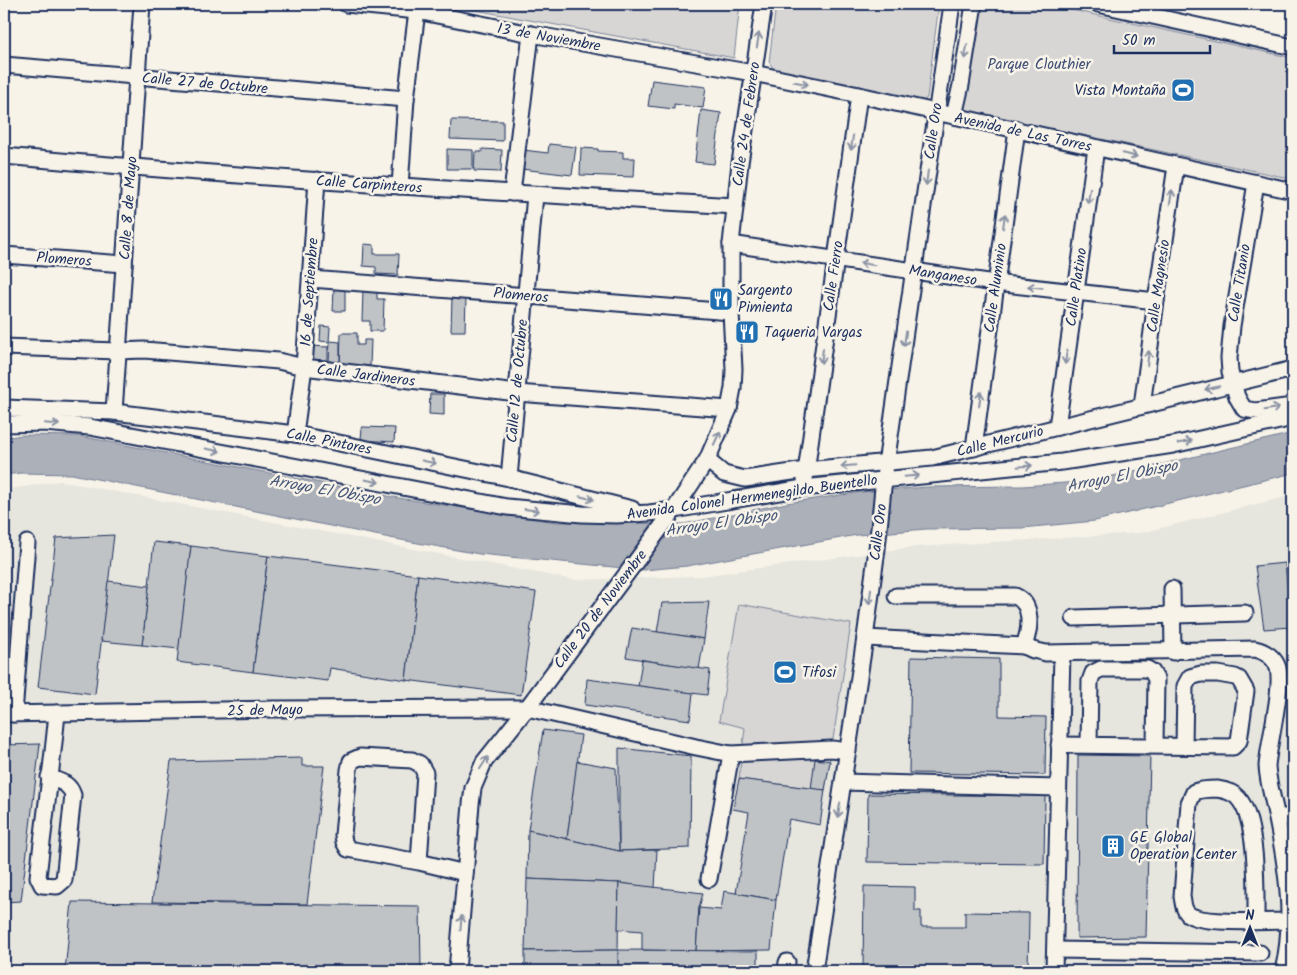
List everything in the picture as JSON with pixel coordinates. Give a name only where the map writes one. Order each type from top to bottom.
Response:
[{"type":"street","name":"Calle 8 de Mayo","points":[[114,412],[142,4]]},
{"type":"street","name":"13 de Noviembre","points":[[346,4],[417,11],[531,34],[753,73]]},
{"type":"street","name":"Calle 24 de Febrero","points":[[731,244],[764,4]]},
{"type":"street","name":"Calle Oro","points":[[814,971],[877,549],[884,483],[915,271],[935,113],[952,4]]},
{"type":"street","points":[[954,116],[974,4]]},
{"type":"street","points":[[1100,4],[1293,47]]},
{"type":"street","points":[[400,186],[406,99],[417,11]]},
{"type":"street","points":[[512,193],[531,34]]},
{"type":"street","name":"Calle 27 de Octubre","points":[[4,65],[406,99]]},
{"type":"street","name":"Avenida de Las Torres","points":[[753,73],[1017,129],[1293,191]]},
{"type":"street","name":"Calle Fierro","points":[[804,488],[859,95]]},
{"type":"street","name":"Calle Aluminio","points":[[974,448],[1017,129]]},
{"type":"street","name":"Calle Platino","points":[[1057,427],[1096,148]]},
{"type":"street","name":"Calle Carpinteros","points":[[4,156],[131,168],[535,195],[736,206]]},
{"type":"street","name":"Calle Magnesio","points":[[1142,406],[1176,166]]},
{"type":"street","name":"16 de Septiembre","points":[[295,434],[304,367],[317,180]]},
{"type":"street","name":"Calle Titanio","points":[[1256,183],[1230,345],[1230,372],[1240,404],[1244,409],[1249,411],[1293,406]]},
{"type":"street","name":"Calle 12 de Octubre","points":[[509,478],[524,296],[535,195]]},
{"type":"street","name":"Manganeso","points":[[731,244],[995,283],[1156,302]]},
{"type":"street","name":"Calle 20 de Noviembre","points":[[456,971],[473,788],[478,774],[484,762],[527,708],[674,510],[706,460],[729,409],[734,369],[731,312],[731,244]]},
{"type":"street","name":"Plomeros","points":[[4,255],[124,264]]},
{"type":"street","name":"Plomeros","points":[[311,279],[731,312]]},
{"type":"street","name":"Calle Jardineros","points":[[4,347],[117,351],[144,350],[268,361],[517,393],[729,409]]},
{"type":"street","name":"Calle Mercurio","points":[[706,460],[730,477],[744,479],[806,470],[932,458],[1293,369]]},
{"type":"street","name":"Calle Pintores","points":[[4,408],[114,412],[295,434],[509,478],[649,514]]},
{"type":"street","name":"Avenida Colonel Hermenegildo Buentello","points":[[4,424],[44,423],[90,427],[507,507],[582,514],[649,514],[804,488],[884,483],[934,474],[1062,462],[1173,445],[1293,418]]},
{"type":"street","points":[[932,458],[934,474]]},
{"type":"street","points":[[9,714],[26,543]]},
{"type":"street","points":[[1172,589],[1173,652]]},
{"type":"street","points":[[896,596],[1015,596],[1024,602],[1027,610],[1029,625],[1024,646]]},
{"type":"street","points":[[1074,618],[1245,613]]},
{"type":"street","points":[[864,638],[1024,646],[1046,653],[1062,654],[1262,650],[1273,660],[1278,670],[1278,692],[1266,766],[1277,817],[1287,838],[1287,882],[1290,921],[1284,971]]},
{"type":"street","points":[[1054,971],[1062,654]]},
{"type":"street","points":[[1089,744],[1091,676],[1101,669],[1139,669],[1150,670],[1156,679],[1155,745]]},
{"type":"street","points":[[1059,745],[1230,747],[1237,744],[1246,691],[1239,679],[1209,674],[1190,677],[1185,686],[1184,746]]},
{"type":"street","name":"25 de Mayo","points":[[9,714],[527,708],[731,754],[832,749],[848,751]]},
{"type":"street","points":[[49,777],[67,784],[71,788],[73,795],[64,880],[57,886],[42,885],[38,877],[49,777],[57,713]]},
{"type":"street","points":[[709,880],[731,754]]},
{"type":"street","points":[[419,862],[425,773],[420,764],[412,760],[360,756],[351,761],[348,770],[343,835],[348,849],[419,862],[465,873]]},
{"type":"street","points":[[843,782],[1058,788]]},
{"type":"street","points":[[1256,921],[1255,858],[1244,806],[1232,793],[1220,790],[1194,792],[1189,803],[1182,896],[1186,912],[1193,916],[1224,922],[1290,921]]},
{"type":"street","points":[[1277,817],[1293,817]]},
{"type":"street","points":[[1054,950],[1260,953]]},
{"type":"shaded area","points":[[60,481],[574,580],[701,576],[916,547],[1141,533],[1293,495],[1293,971],[4,971],[4,490]]},
{"type":"green space","points":[[443,4],[740,4],[734,58]]},
{"type":"green space","points":[[776,4],[939,4],[927,98],[920,103],[775,71],[769,62]]},
{"type":"green space","name":"Parque Clouthier","points":[[982,4],[1045,4],[1293,58],[1293,179],[963,110]]},
{"type":"green space","name":"Tifosi","points":[[739,604],[851,624],[825,790],[739,779],[745,728],[719,721]]},
{"type":"water","name":"Arroyo El Obispo","points":[[1293,433],[1293,473],[1095,521],[1022,528],[926,529],[857,535],[687,566],[644,570],[479,554],[72,474],[21,473],[4,475],[4,438],[22,435],[79,436],[398,498],[556,522],[684,524],[787,503],[862,492],[928,487],[1023,486],[1092,481]]},
{"type":"building","points":[[652,80],[706,87],[703,108],[674,104],[674,109],[648,106]]},
{"type":"building","points":[[701,110],[721,113],[714,164],[695,162]]},
{"type":"building","points":[[451,120],[503,121],[503,141],[450,139]]},
{"type":"building","points":[[549,144],[576,147],[572,175],[521,169],[523,150],[548,153]]},
{"type":"building","points":[[581,148],[623,152],[623,158],[635,158],[634,177],[580,175]]},
{"type":"building","points":[[447,149],[473,150],[473,169],[447,169]]},
{"type":"building","points":[[482,149],[502,150],[501,172],[474,171],[475,152],[482,152]]},
{"type":"building","points":[[364,244],[374,245],[374,254],[399,254],[398,275],[376,274],[376,267],[363,266]]},
{"type":"building","points":[[334,288],[345,288],[345,311],[333,311]]},
{"type":"building","points":[[363,290],[377,290],[377,299],[384,299],[383,331],[370,331],[370,321],[362,321]]},
{"type":"building","points":[[452,297],[466,298],[465,331],[451,331]]},
{"type":"building","points":[[321,326],[330,327],[329,342],[320,341]]},
{"type":"building","points":[[341,333],[357,333],[357,345],[364,345],[364,340],[371,340],[370,366],[340,365]]},
{"type":"building","points":[[330,341],[340,342],[340,362],[329,361]]},
{"type":"building","points":[[311,346],[328,347],[328,360],[310,359]]},
{"type":"building","points":[[430,394],[444,394],[444,415],[429,414]]},
{"type":"building","points":[[362,427],[395,428],[394,442],[361,440]]},
{"type":"building","points":[[114,535],[95,694],[38,687],[56,538]]},
{"type":"building","points":[[154,542],[191,546],[179,649],[142,645]]},
{"type":"building","points":[[191,546],[268,556],[253,672],[177,662]]},
{"type":"building","points":[[268,556],[418,575],[406,680],[330,668],[328,681],[253,672]]},
{"type":"building","points":[[1285,563],[1291,627],[1264,629],[1255,566]]},
{"type":"building","points":[[418,575],[536,592],[521,695],[406,680]]},
{"type":"building","points":[[108,581],[149,586],[142,645],[101,641]]},
{"type":"building","points":[[709,602],[704,639],[657,632],[662,603]]},
{"type":"building","points":[[632,628],[704,639],[699,669],[626,657]]},
{"type":"building","points":[[911,657],[999,659],[999,716],[1046,717],[1045,775],[909,773]]},
{"type":"building","points":[[642,660],[710,670],[707,695],[638,686]]},
{"type":"building","points":[[587,679],[693,693],[690,720],[585,705]]},
{"type":"building","points":[[543,730],[581,735],[567,839],[528,830]]},
{"type":"building","points":[[40,744],[21,901],[4,902],[4,745]]},
{"type":"building","points":[[619,748],[691,756],[690,848],[619,851]]},
{"type":"building","name":"GE Global Operation Center","points":[[1078,755],[1150,756],[1146,937],[1077,938]]},
{"type":"building","points":[[302,758],[302,766],[324,766],[307,904],[152,902],[171,761]]},
{"type":"building","points":[[815,759],[830,761],[825,790],[811,789]]},
{"type":"building","points":[[577,761],[616,768],[619,851],[567,839]]},
{"type":"building","points":[[739,779],[825,790],[820,825],[789,819],[776,900],[736,893],[749,812],[733,809]]},
{"type":"building","points":[[868,794],[1045,796],[1044,864],[867,862]]},
{"type":"building","points":[[528,830],[619,851],[657,850],[655,888],[619,883],[527,879]]},
{"type":"building","points":[[527,879],[619,883],[618,950],[525,951]]},
{"type":"building","points":[[619,883],[703,893],[699,908],[696,951],[642,950],[642,931],[618,929]]},
{"type":"building","points":[[864,886],[915,887],[915,911],[921,911],[921,927],[965,927],[965,912],[1029,913],[1028,971],[863,971]]},
{"type":"building","points":[[724,891],[776,900],[771,950],[696,951],[699,908],[721,910]]},
{"type":"building","points":[[72,902],[420,906],[421,971],[65,971]]},
{"type":"building","points":[[618,950],[758,951],[758,971],[618,971]]},
{"type":"building","points":[[618,950],[618,971],[525,971],[525,951]]},
{"type":"place","name":"Vista Montaña","points":[[1183,90]]},
{"type":"place","name":"Sargento Pimienta","points":[[721,299]]},
{"type":"place","name":"Taqueria Vargas","points":[[747,332]]},
{"type":"place","name":"Tifosi","points":[[785,672]]},
{"type":"place","name":"GE Global Operation Center","points":[[1113,846]]}]
